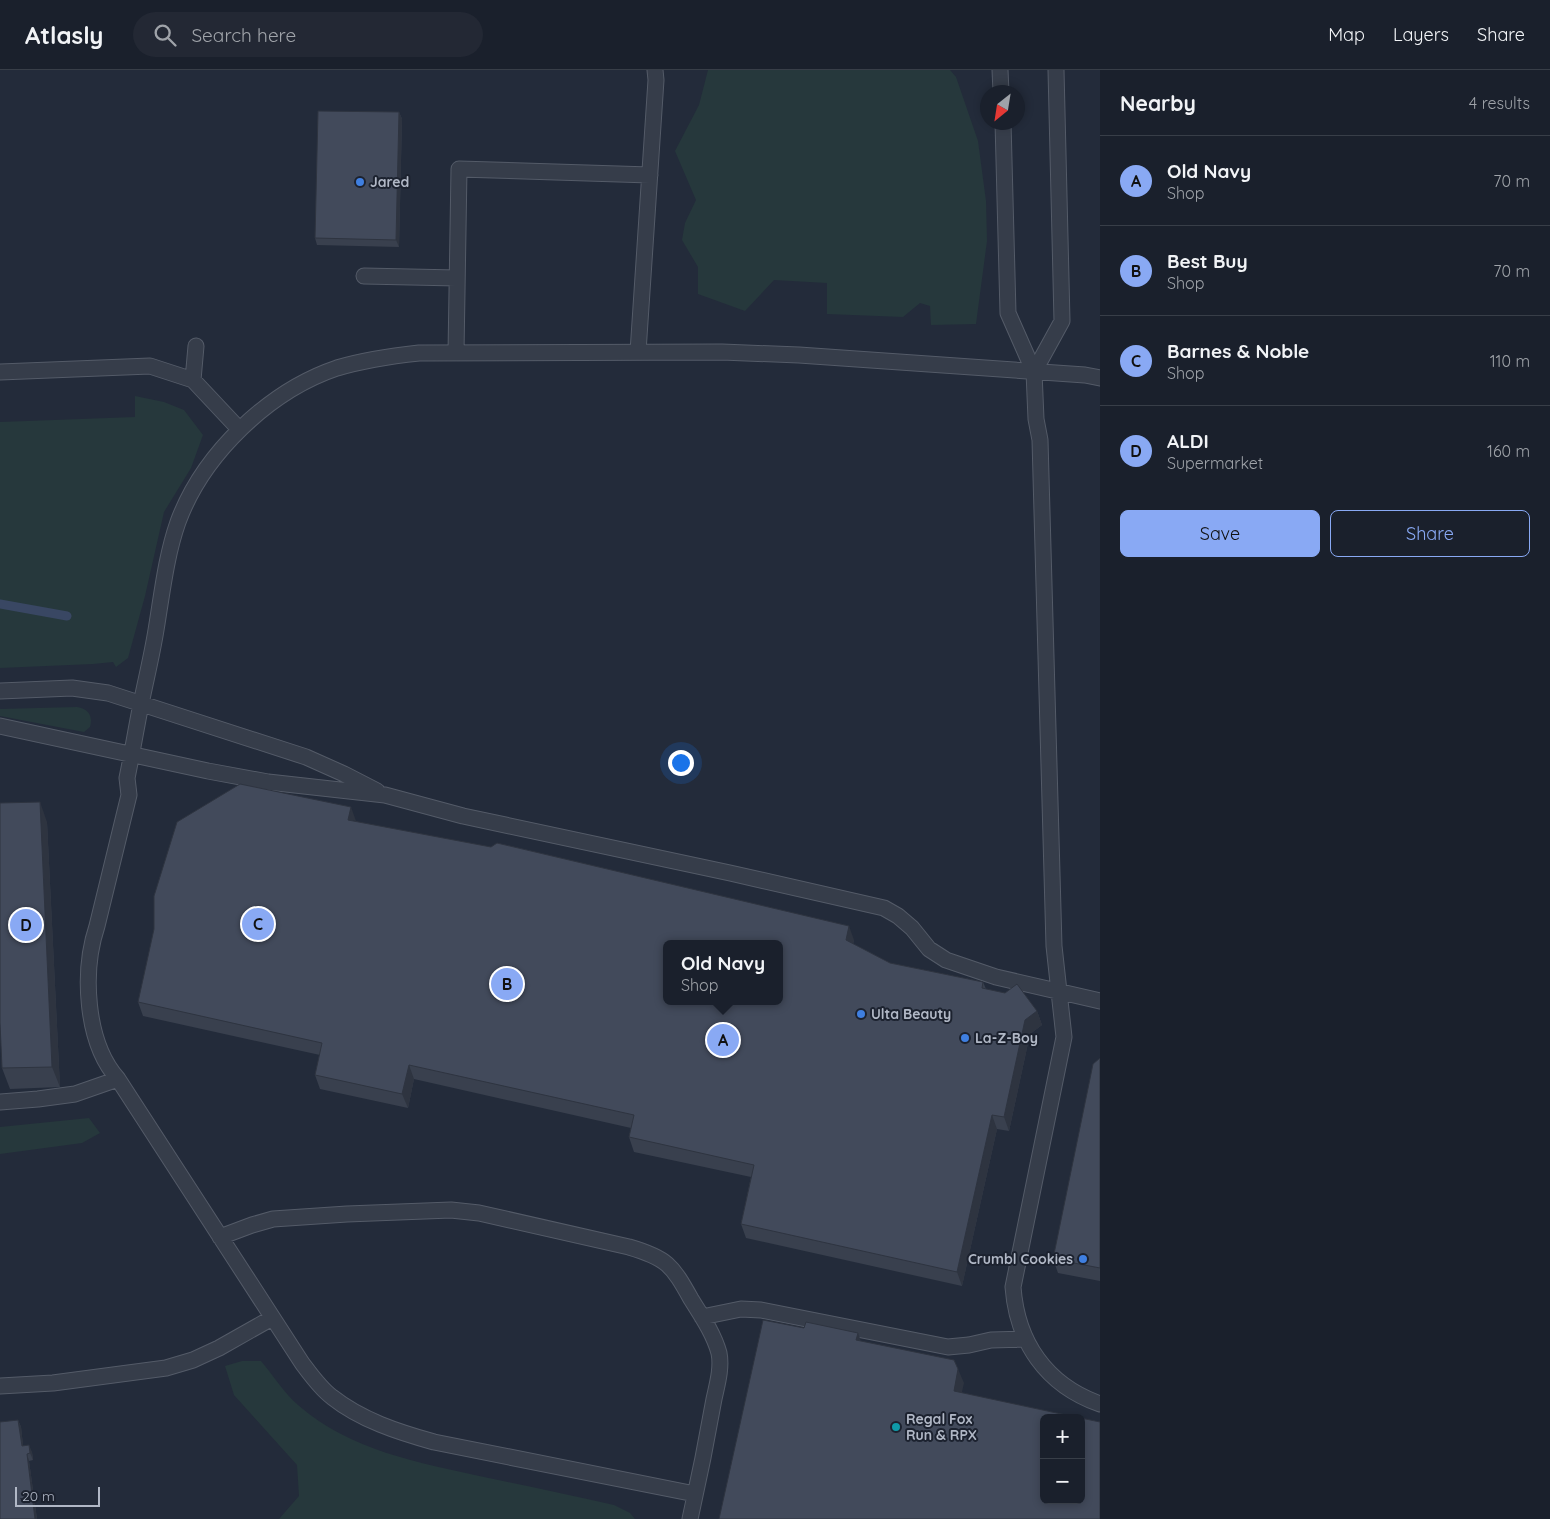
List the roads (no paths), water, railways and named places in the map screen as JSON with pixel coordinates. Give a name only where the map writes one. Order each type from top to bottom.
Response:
[{"type":"lane","points":[[638,352],[656,80],[655,70]]},
{"type":"lane","points":[[1000,70],[1001,85]]},
{"type":"lane","points":[[1034,372],[1062,321],[1056,70]]},
{"type":"lane","points":[[1002,130],[1008,313],[1034,372],[1036,419],[1040,440],[1054,946],[1064,1037],[1013,1287],[1014,1304],[1018,1322],[1025,1339],[1047,1371],[1075,1392],[1100,1404]]},
{"type":"lane","points":[[456,353],[459,169],[650,175]]},
{"type":"lane","points":[[364,276],[457,278]]},
{"type":"lane","points":[[193,380],[196,346]]},
{"type":"lane","points":[[695,1494],[434,1442],[379,1424],[331,1397],[316,1382],[272,1318],[110,1069],[97,1040],[90,1009],[88,976],[91,944],[129,795],[127,778],[170,553],[178,522],[192,492],[205,472],[239,429],[279,398],[307,381],[336,368],[378,358],[456,353],[770,353],[1084,375],[1100,378]]},
{"type":"lane","points":[[0,372],[150,366],[193,380],[239,429]]},
{"type":"lane","points":[[0,691],[72,688],[108,693],[306,757],[344,774],[385,796]]},
{"type":"lane","points":[[0,726],[208,771],[268,782],[385,796],[472,818],[884,908],[898,916],[912,928],[929,949],[946,960],[996,976],[1100,1001]]},
{"type":"lane","points":[[0,1102],[75,1094],[118,1079]]},
{"type":"lane","points":[[220,1237],[273,1219],[452,1210],[479,1213],[630,1247],[653,1254],[669,1265],[681,1281],[702,1317],[719,1354],[719,1370],[690,1519]]},
{"type":"lane","points":[[702,1317],[741,1309],[761,1310],[948,1346],[969,1345],[991,1340],[1025,1339]]},
{"type":"lane","points":[[0,1386],[53,1383],[166,1368],[193,1360],[219,1348],[272,1318]]},
{"type":"waterway","points":[[0,604],[67,616]]},
{"type":"place","name":"Jared","points":[[360,182]]},
{"type":"place","name":"Barnes & Noble","points":[[258,924]]},
{"type":"place","name":"ALDI","points":[[26,925]]},
{"type":"place","name":"Best Buy","points":[[507,984]]},
{"type":"place","name":"Ulta Beauty","points":[[861,1014]]},
{"type":"place","name":"La-Z-Boy","points":[[965,1038]]},
{"type":"place","name":"Old Navy","points":[[723,1040]]},
{"type":"place","name":"Crumbl Cookies","points":[[1083,1259]]},
{"type":"place","name":"Regal Fox Run & RPX","points":[[896,1427]]}]
